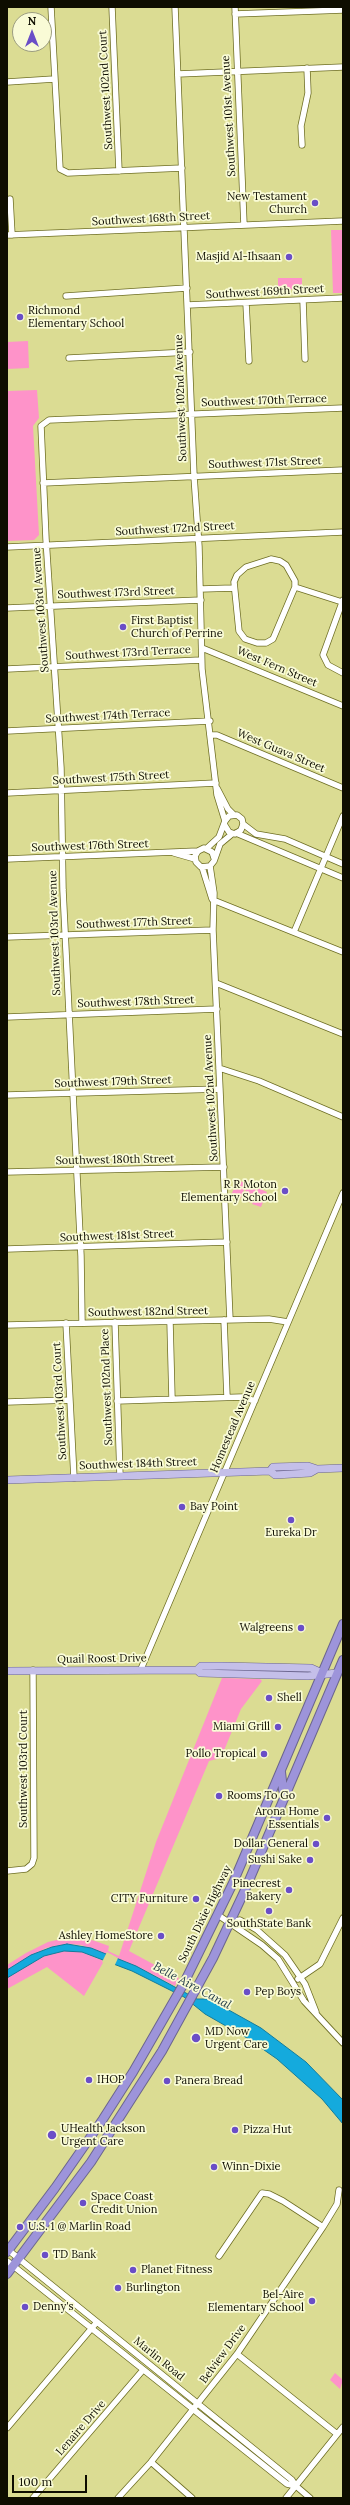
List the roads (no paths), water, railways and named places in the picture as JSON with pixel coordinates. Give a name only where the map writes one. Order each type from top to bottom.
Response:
[{"type":"highway","name":"South Dixie Highway","points":[[7,2250],[56,2188],[103,2119],[175,1999],[218,1915],[343,1624]]},
{"type":"highway","points":[[7,2274],[10,2264],[19,2259],[66,2197],[115,2126],[162,2051],[231,1922],[340,1673],[343,1660]]},
{"type":"highway","points":[[281,1769],[283,1790],[287,1793]]},
{"type":"highway","points":[[275,1785],[279,1797],[280,1809]]},
{"type":"highway","points":[[103,2119],[115,2126]]},
{"type":"main road","name":"Southwest 184th Street","points":[[7,1480],[224,1472],[270,1471],[275,1474],[310,1473],[317,1469],[343,1468]]},
{"type":"main road","name":"Quail Roost Drive","points":[[7,1671],[197,1670],[201,1666],[222,1666],[312,1668],[323,1673],[340,1673]]},
{"type":"street","points":[[51,7],[59,165],[62,171],[68,173],[119,172],[182,168]]},
{"type":"street","name":"Southwest 102nd Court","points":[[112,7],[119,172]]},
{"type":"street","name":"Southwest 102nd Avenue","points":[[175,7],[194,476],[201,589],[202,660],[217,785],[224,822]]},
{"type":"street","name":"Southwest 101st Avenue","points":[[235,7],[244,225]]},
{"type":"street","points":[[235,14],[343,10]]},
{"type":"street","points":[[178,74],[343,67]]},
{"type":"street","points":[[302,145],[301,126],[308,93],[308,68]]},
{"type":"street","points":[[7,82],[54,79]]},
{"type":"street","points":[[9,235],[10,199]]},
{"type":"street","name":"Southwest 168th Street","points":[[9,235],[343,221]]},
{"type":"street","points":[[66,296],[187,288]]},
{"type":"street","name":"Southwest 169th Street","points":[[188,305],[343,298]]},
{"type":"street","points":[[303,300],[306,359]]},
{"type":"street","points":[[246,303],[249,362]]},
{"type":"street","points":[[69,358],[190,352]]},
{"type":"street","name":"Southwest 170th Terrace","points":[[42,424],[49,420],[343,408]]},
{"type":"street","name":"Southwest 103rd Avenue","points":[[42,424],[46,545],[62,790],[65,935],[80,1247],[82,1323]]},
{"type":"street","name":"Southwest 171st Street","points":[[43,483],[343,470]]},
{"type":"street","name":"Southwest 172nd Street","points":[[7,547],[343,532]]},
{"type":"street","points":[[271,559],[280,561],[286,566],[295,581],[295,587],[273,639],[260,643],[248,640],[241,634],[233,588],[235,579],[241,571],[256,563],[271,559]]},
{"type":"street","points":[[295,587],[343,601],[324,647],[323,658],[330,667],[343,673]]},
{"type":"street","points":[[201,589],[233,588]]},
{"type":"street","name":"Southwest 173rd Street","points":[[7,608],[201,600]]},
{"type":"street","name":"West Fern Street","points":[[202,648],[343,706]]},
{"type":"street","name":"Southwest 173rd Terrace","points":[[7,669],[202,660]]},
{"type":"street","name":"Southwest 174th Terrace","points":[[7,731],[210,721]]},
{"type":"street","name":"West Guava Street","points":[[211,735],[217,735],[343,788]]},
{"type":"street","name":"Southwest 102nd Avenue","points":[[217,785],[228,809],[234,815]]},
{"type":"street","name":"Southwest 175th Street","points":[[7,793],[217,785]]},
{"type":"street","points":[[244,824],[241,830],[234,833],[220,844],[210,866],[202,867],[195,859],[198,851],[207,848],[219,837],[224,822],[228,816],[234,815],[242,819],[244,824],[256,834],[285,839],[343,864]]},
{"type":"street","points":[[294,932],[343,816]]},
{"type":"street","points":[[224,822],[226,830],[343,878]]},
{"type":"street","points":[[207,848],[212,852],[214,858]]},
{"type":"street","name":"Southwest 176th Street","points":[[7,859],[198,851]]},
{"type":"street","name":"Southwest 176th Street","points":[[173,852],[195,859]]},
{"type":"street","name":"Southwest 102nd Avenue","points":[[210,866],[214,893],[212,900]]},
{"type":"street","name":"Southwest 102nd Avenue","points":[[202,867],[212,900],[214,930],[227,1242],[227,1397]]},
{"type":"street","points":[[212,900],[343,952]]},
{"type":"street","name":"Southwest 177th Street","points":[[7,937],[214,930]]},
{"type":"street","points":[[216,983],[343,1034]]},
{"type":"street","name":"Southwest 178th Street","points":[[7,1017],[217,1009]]},
{"type":"street","points":[[219,1068],[238,1073],[343,1117]]},
{"type":"street","name":"Southwest 179th Street","points":[[7,1095],[220,1089]]},
{"type":"street","name":"Southwest 180th Street","points":[[7,1172],[224,1167]]},
{"type":"street","name":"Homestead Avenue","points":[[141,1670],[343,1194]]},
{"type":"street","name":"Southwest 181st Street","points":[[7,1249],[227,1242]]},
{"type":"street","name":"Southwest 182nd Street","points":[[7,1325],[274,1319],[288,1322]]},
{"type":"street","name":"Southwest 102nd Place","points":[[115,1322],[120,1476]]},
{"type":"street","points":[[170,1322],[172,1400]]},
{"type":"street","name":"Southwest 103rd Court","points":[[66,1323],[74,1478]]},
{"type":"street","points":[[117,1401],[243,1397],[255,1401]]},
{"type":"street","points":[[7,1402],[70,1400]]},
{"type":"street","name":"Southwest 103rd Court","points":[[7,1871],[22,1870],[30,1866],[34,1850],[33,1670]]},
{"type":"street","points":[[218,1915],[231,1922],[236,1929],[272,1953],[293,1982],[304,2001],[318,2018],[343,2043]]},
{"type":"street","points":[[293,1982],[320,1964],[343,1918]]},
{"type":"street","points":[[231,1922],[240,1920],[272,1942],[293,1964],[301,1977],[318,2018]]},
{"type":"street","name":"Belview Drive","points":[[118,2498],[151,2462],[237,2354],[323,2227],[337,2204],[339,2190]]},
{"type":"street","points":[[219,2256],[258,2196],[265,2193],[283,2201],[323,2227]]},
{"type":"street","name":"Marlin Road","points":[[7,2250],[292,2480],[296,2486],[310,2498]]},
{"type":"street","name":"Marlin Road","points":[[10,2264],[287,2484],[296,2486]]},
{"type":"street","points":[[7,2428],[97,2322]]},
{"type":"street","points":[[237,2354],[337,2434]]},
{"type":"street","name":"Lenaire Drive","points":[[33,2498],[143,2370]]},
{"type":"street","points":[[286,2498],[343,2427]]},
{"type":"street","points":[[151,2462],[192,2498]]},
{"type":"water","points":[[67,1944],[91,1948],[136,1966],[197,1999],[209,1999],[261,2028],[306,2062],[343,2100],[343,2124],[322,2099],[277,2059],[247,2038],[205,2014],[184,1997],[132,1971],[82,1952],[64,1951],[44,1956],[7,1978],[7,1970],[31,1955],[52,1947]]},
{"type":"place","name":"New Testament Church","points":[[315,203]]},
{"type":"place","name":"Masjid Al-Ihsaan","points":[[289,257]]},
{"type":"place","name":"Richmond Elementary School","points":[[20,317]]},
{"type":"place","name":"First Baptist Church of Perrine","points":[[123,627]]},
{"type":"place","name":"R R Moton Elementary School","points":[[285,1191]]},
{"type":"place","name":"Bay Point","points":[[182,1507]]},
{"type":"place","name":"Eureka Dr","points":[[291,1520]]},
{"type":"place","name":"Walgreens","points":[[301,1628]]},
{"type":"place","name":"Shell","points":[[269,1698]]},
{"type":"place","name":"Miami Grill","points":[[278,1727]]},
{"type":"place","name":"Pollo Tropical","points":[[264,1754]]},
{"type":"place","name":"Rooms To Go","points":[[219,1796]]},
{"type":"place","name":"Arona Home Essentials","points":[[327,1818]]},
{"type":"place","name":"Dollar General","points":[[316,1844]]},
{"type":"place","name":"Sushi Sake","points":[[310,1860]]},
{"type":"place","name":"Pinecrest Bakery","points":[[289,1890]]},
{"type":"place","name":"CITY Furniture","points":[[196,1899]]},
{"type":"place","name":"SouthState Bank","points":[[269,1911]]},
{"type":"place","name":"Ashley HomeStore","points":[[161,1936]]},
{"type":"place","name":"Pep Boys","points":[[247,1992]]},
{"type":"place","name":"MD Now Urgent Care","points":[[196,2038]]},
{"type":"place","name":"IHOP","points":[[89,2080]]},
{"type":"place","name":"Panera Bread","points":[[167,2081]]},
{"type":"place","name":"Pizza Hut","points":[[235,2130]]},
{"type":"place","name":"UHealth Jackson Urgent Care","points":[[52,2135]]},
{"type":"place","name":"Winn-Dixie","points":[[214,2167]]},
{"type":"place","name":"Space Coast Credit Union","points":[[83,2203]]},
{"type":"place","name":"U.S. 1 @ Marlin Road","points":[[20,2227]]},
{"type":"place","name":"TD Bank","points":[[45,2255]]},
{"type":"place","name":"Planet Fitness","points":[[133,2270]]},
{"type":"place","name":"Burlington","points":[[118,2288]]},
{"type":"place","name":"Bel-Aire Elementary School","points":[[312,2301]]},
{"type":"place","name":"Denny's","points":[[25,2307]]},
{"type":"water label","name":"Belle Aire Canal","points":[[192,1986]]}]
